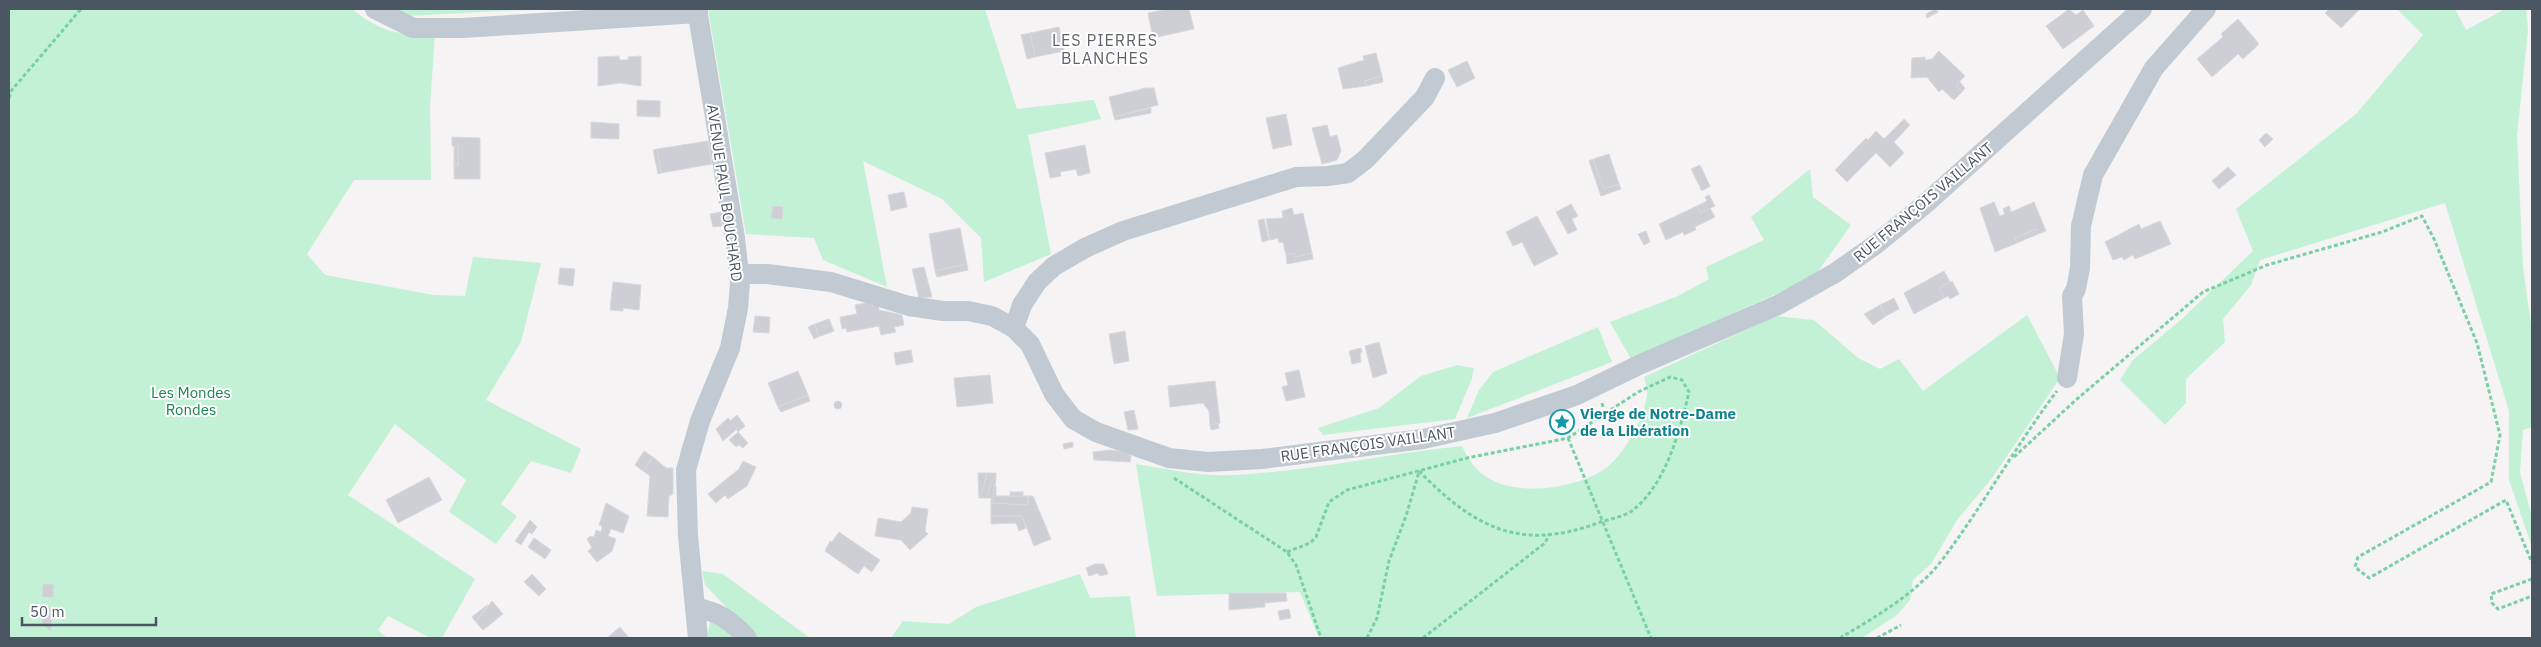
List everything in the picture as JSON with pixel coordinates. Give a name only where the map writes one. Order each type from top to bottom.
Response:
[{"type":"street","points":[[375,9],[413,28],[463,28],[697,11]]},
{"type":"street","name":"RUE FRANÇOIS VAILLANT","points":[[740,274],[767,274],[831,282],[909,306],[943,312],[980,312],[1004,321],[1014,328],[1037,354],[1054,394],[1073,419],[1096,432],[1122,440],[1140,450],[1170,458],[1208,462],[1262,459],[1423,439],[1495,423],[1577,395],[1641,364],[1778,305],[1835,273],[1876,245],[1924,205],[2142,9]]},
{"type":"street","points":[[2067,378],[2074,334],[2072,296],[2076,289],[2080,268],[2081,226],[2093,175],[2154,68],[2206,9]]},
{"type":"street","name":"AVENUE PAUL BOUCHARD","points":[[697,11],[740,274],[738,308],[730,348],[700,421],[686,470],[688,536],[698,638]]},
{"type":"street","points":[[1014,328],[1022,306],[1037,282],[1054,266],[1085,248],[1123,231],[1296,177],[1348,173],[1366,159],[1425,98],[1435,78]]},
{"type":"street","points":[[695,608],[712,610],[726,619],[747,638]]},
{"type":"path","points":[[9,98],[11,91],[81,9]]},
{"type":"path","points":[[2014,457],[2203,292],[2267,265],[2382,232],[2422,216],[2434,239],[2477,343],[2500,435],[2491,482],[2358,556],[2355,568],[2369,578],[2506,500],[2532,563]]},
{"type":"path","points":[[1287,552],[1310,543],[1316,536],[1326,508],[1336,495],[1366,483],[1468,458],[1568,438],[1638,392],[1664,379],[1676,378],[1687,385],[1689,392],[1678,437],[1658,481],[1633,510],[1602,522],[1565,532],[1516,534],[1504,532],[1462,511],[1419,471]]},
{"type":"path","points":[[1840,638],[1874,618],[1906,593],[1942,560],[2067,378]]},
{"type":"path","points":[[1568,438],[1651,638]]},
{"type":"path","points":[[1367,638],[1377,618],[1389,561],[1406,516],[1419,471]]},
{"type":"path","points":[[1173,477],[1287,552],[1296,565],[1321,638]]},
{"type":"path","points":[[1424,638],[1545,543],[1550,533]]},
{"type":"path","points":[[2532,579],[2491,594],[2492,603],[2498,609],[2532,596]]},
{"type":"path","points":[[1877,638],[1901,625]]},
{"type":"green space","name":"Les Mondes Rondes","points":[[9,9],[352,9],[372,23],[390,31],[410,34],[435,34],[430,106],[431,180],[354,180],[307,254],[325,275],[434,295],[465,296],[473,257],[541,263],[521,342],[486,400],[581,449],[571,473],[531,461],[501,504],[517,516],[496,544],[449,512],[466,480],[395,424],[348,495],[475,579],[442,638],[430,638],[388,616],[378,630],[387,638],[9,638]]},
{"type":"green space","points":[[392,9],[540,9],[407,16]]},
{"type":"green space","points":[[708,9],[985,9],[1017,109],[1094,100],[1101,119],[1028,135],[1051,254],[984,282],[981,238],[942,199],[863,161],[887,287],[823,260],[814,238],[746,234]]},
{"type":"green space","points":[[2397,9],[2455,9],[2466,30],[2505,9],[2526,9],[2528,30],[2517,135],[2523,267],[2532,332],[2532,427],[2523,430],[2520,472],[2532,517],[2532,547],[2509,480],[2509,411],[2445,203],[2260,260],[2251,285],[2223,319],[2225,342],[2186,379],[2186,403],[2165,425],[2120,380],[2133,360],[2183,318],[2253,251],[2236,209],[2356,114],[2423,35]]},
{"type":"green space","points":[[1810,169],[1813,197],[1851,225],[1814,277],[1631,359],[1610,322],[1678,296],[1709,279],[1706,267],[1764,240],[1751,217]]},
{"type":"green space","points":[[2027,315],[2060,378],[1992,478],[1957,520],[1931,564],[1913,580],[1910,600],[1897,615],[1862,638],[1319,638],[1300,592],[1157,596],[1136,464],[1197,474],[1234,475],[1291,470],[1462,446],[1474,466],[1492,480],[1519,488],[1550,488],[1581,481],[1595,475],[1606,468],[1620,454],[1633,435],[1642,414],[1647,393],[1644,377],[1776,316],[1814,320],[1858,358],[1880,369],[1899,359],[1923,391]]},
{"type":"green space","points":[[1598,327],[1612,362],[1467,418],[1479,390],[1493,372]]},
{"type":"green space","points":[[1457,365],[1474,368],[1472,378],[1455,419],[1323,435],[1318,428],[1379,408],[1421,376]]},
{"type":"green space","points":[[702,571],[723,574],[810,638],[756,638],[705,585]]},
{"type":"green space","points":[[1080,574],[1090,598],[1130,596],[1136,638],[891,638],[903,621],[949,624],[976,607]]},
{"type":"green space","points":[[717,620],[737,638],[707,638],[710,622]]},
{"type":"building","points":[[1168,9],[1189,9],[1194,29],[1153,38],[1148,13]]},
{"type":"building","points":[[1935,9],[1938,12],[1927,18],[1926,14]]},
{"type":"building","points":[[2069,9],[2076,15],[2083,10],[2094,26],[2063,49],[2046,26]]},
{"type":"building","points":[[2329,9],[2360,9],[2341,28],[2325,13]]},
{"type":"building","points":[[2238,19],[2259,44],[2243,59],[2238,54],[2212,77],[2197,59],[2223,37],[2221,34]]},
{"type":"building","points":[[1059,27],[1064,51],[1035,57],[1030,33]]},
{"type":"building","points":[[1030,33],[1035,57],[1027,59],[1021,35]]},
{"type":"building","points":[[1939,51],[1965,76],[1956,85],[1962,92],[1954,100],[1942,89],[1939,92],[1927,77],[1911,78],[1912,58],[1925,57],[1925,60],[1932,59]]},
{"type":"building","points":[[1376,53],[1382,76],[1365,81],[1366,86],[1343,89],[1338,68],[1364,60],[1363,56]]},
{"type":"building","points":[[619,56],[620,60],[628,60],[628,57],[641,56],[641,86],[620,83],[598,86],[598,57]]},
{"type":"building","points":[[1467,61],[1475,78],[1457,87],[1448,70]]},
{"type":"building","points":[[1382,76],[1383,82],[1366,86],[1365,81]]},
{"type":"building","points":[[1959,81],[1965,88],[1962,92],[1956,85]]},
{"type":"building","points":[[1146,88],[1154,88],[1158,105],[1114,117],[1109,97]]},
{"type":"building","points":[[637,100],[660,101],[660,117],[637,116]]},
{"type":"building","points":[[1151,108],[1151,113],[1115,120],[1114,117]]},
{"type":"building","points":[[1286,114],[1292,145],[1273,149],[1266,118]]},
{"type":"building","points":[[1904,119],[1910,125],[1894,142],[1904,153],[1890,167],[1876,153],[1847,182],[1835,170],[1866,138],[1868,140],[1876,131],[1884,139]]},
{"type":"building","points":[[591,122],[619,124],[619,139],[591,138]]},
{"type":"building","points":[[1327,125],[1330,137],[1337,135],[1341,151],[1337,160],[1322,164],[1312,128]]},
{"type":"building","points":[[2266,133],[2273,139],[2265,147],[2259,140]]},
{"type":"building","points":[[452,137],[480,138],[480,179],[454,179],[454,165],[458,165],[458,146],[452,146]]},
{"type":"building","points":[[708,141],[712,164],[661,173],[657,149]]},
{"type":"building","points":[[1085,145],[1090,173],[1078,176],[1076,169],[1060,172],[1061,176],[1050,178],[1045,153]]},
{"type":"building","points":[[454,146],[458,146],[458,165],[454,165]]},
{"type":"building","points":[[657,149],[661,173],[658,174],[653,150]]},
{"type":"building","points":[[1609,154],[1619,184],[1604,189],[1593,159]]},
{"type":"building","points":[[1593,159],[1604,189],[1619,184],[1621,189],[1601,196],[1589,161]]},
{"type":"building","points":[[1700,165],[1710,186],[1702,191],[1691,169]]},
{"type":"building","points":[[2228,167],[2236,175],[2219,189],[2212,181]]},
{"type":"building","points":[[904,192],[907,207],[891,211],[888,195]]},
{"type":"building","points":[[1709,195],[1715,206],[1700,213],[1697,206],[1707,201],[1705,197]]},
{"type":"building","points":[[1994,202],[2000,216],[2005,214],[2003,209],[2009,206],[2011,212],[2034,202],[2046,231],[2038,234],[2036,229],[2015,238],[2017,243],[1995,252],[1980,208]]},
{"type":"building","points":[[1571,204],[1578,216],[1572,219],[1577,230],[1568,234],[1556,212]]},
{"type":"building","points":[[773,206],[783,207],[782,219],[771,218]]},
{"type":"building","points":[[1697,206],[1700,213],[1710,208],[1715,217],[1695,227],[1696,230],[1684,235],[1683,232],[1666,240],[1659,224]]},
{"type":"building","points":[[1292,208],[1294,215],[1303,213],[1312,253],[1295,257],[1294,253],[1286,255],[1283,242],[1279,243],[1278,238],[1270,240],[1266,219],[1283,218],[1282,211]]},
{"type":"building","points":[[721,212],[722,226],[713,227],[710,214]]},
{"type":"building","points":[[1537,216],[1558,254],[1534,266],[1522,242],[1513,246],[1506,232]]},
{"type":"building","points":[[1264,219],[1269,240],[1262,242],[1258,220]]},
{"type":"building","points":[[2160,221],[2171,244],[2135,259],[2133,255],[2124,260],[2122,257],[2113,260],[2105,242],[2139,224],[2141,229]]},
{"type":"building","points":[[960,228],[967,264],[935,271],[929,234]]},
{"type":"building","points":[[2036,229],[2038,234],[2017,243],[2015,238]]},
{"type":"building","points":[[1646,231],[1650,242],[1644,245],[1638,234]]},
{"type":"building","points":[[1294,253],[1295,257],[1312,253],[1313,259],[1287,264],[1286,255]]},
{"type":"building","points":[[967,264],[968,270],[937,277],[935,271]]},
{"type":"building","points":[[924,267],[932,297],[919,298],[912,269]]},
{"type":"building","points":[[560,268],[575,269],[573,286],[558,284]]},
{"type":"building","points":[[1944,271],[1950,282],[1939,288],[1944,298],[1914,314],[1904,293]]},
{"type":"building","points":[[1952,281],[1959,294],[1950,299],[1948,296],[1944,298],[1939,288]]},
{"type":"building","points":[[613,282],[641,285],[639,310],[623,308],[623,311],[610,310]]},
{"type":"building","points":[[1894,298],[1899,309],[1886,316],[1880,305]]},
{"type":"building","points":[[870,302],[872,306],[878,305],[879,310],[902,315],[904,325],[894,327],[896,332],[881,335],[879,326],[847,332],[846,328],[842,329],[840,317],[857,314],[855,305]]},
{"type":"building","points":[[1880,305],[1886,316],[1873,325],[1864,314]]},
{"type":"building","points":[[755,316],[770,317],[769,333],[753,332]]},
{"type":"building","points":[[829,319],[834,331],[818,337],[815,324]]},
{"type":"building","points":[[815,324],[818,337],[814,339],[808,327]]},
{"type":"building","points":[[1125,331],[1129,361],[1114,364],[1109,334]]},
{"type":"building","points":[[1379,342],[1387,373],[1373,378],[1365,346]]},
{"type":"building","points":[[1361,348],[1361,362],[1352,364],[1349,351]]},
{"type":"building","points":[[911,350],[913,362],[896,365],[894,353]]},
{"type":"building","points":[[1299,370],[1305,397],[1286,401],[1282,387],[1288,385],[1285,373]]},
{"type":"building","points":[[798,371],[808,395],[778,407],[768,383]]},
{"type":"building","points":[[990,375],[993,403],[957,407],[954,378]]},
{"type":"building","points":[[1215,381],[1220,423],[1210,425],[1209,411],[1203,403],[1170,407],[1168,386]]},
{"type":"building","points":[[808,395],[810,401],[781,412],[778,407]]},
{"type":"building","points":[[838,401],[842,405],[838,409],[834,405]]},
{"type":"building","points":[[1134,410],[1138,429],[1128,430],[1124,412]]},
{"type":"building","points":[[737,415],[745,426],[738,432],[730,421]]},
{"type":"building","points":[[728,418],[737,429],[723,441],[716,429]]},
{"type":"building","points":[[1218,423],[1219,428],[1211,430],[1210,425]]},
{"type":"building","points":[[738,432],[748,443],[743,448],[739,445],[736,447],[729,440]]},
{"type":"building","points":[[1073,442],[1073,447],[1064,449],[1063,444]]},
{"type":"building","points":[[1111,450],[1124,452],[1131,456],[1130,462],[1094,460],[1093,452]]},
{"type":"building","points":[[644,451],[653,457],[643,471],[635,465]]},
{"type":"building","points":[[653,457],[666,468],[673,468],[673,494],[669,496],[668,517],[647,516],[650,476],[643,471]]},
{"type":"building","points":[[743,461],[756,467],[747,486],[728,499],[725,495],[716,503],[708,494],[739,469]]},
{"type":"building","points":[[978,473],[987,473],[981,498],[979,498]]},
{"type":"building","points":[[987,473],[996,473],[996,477],[991,482],[987,498],[981,498]]},
{"type":"building","points":[[429,477],[442,500],[398,523],[386,500]]},
{"type":"building","points":[[996,477],[993,503],[1028,505],[1028,496],[1033,496],[1051,539],[1034,546],[1022,516],[991,516],[991,498],[987,498],[991,482]]},
{"type":"building","points":[[994,486],[996,486],[996,496],[1028,496],[1028,505],[993,503]]},
{"type":"building","points":[[1010,492],[1023,492],[1023,496],[1010,496]]},
{"type":"building","points":[[606,503],[629,516],[623,533],[611,529],[608,536],[616,539],[612,551],[597,562],[588,551],[592,548],[587,539],[590,536],[594,537],[596,530],[601,532],[602,526],[599,525]]},
{"type":"building","points":[[912,507],[928,509],[925,531],[928,534],[910,550],[901,540],[875,536],[878,518],[901,522],[911,513]]},
{"type":"building","points":[[991,516],[1022,516],[1026,528],[1019,531],[1016,523],[991,524]]},
{"type":"building","points":[[530,520],[537,527],[532,534],[529,532],[521,545],[515,541]]},
{"type":"building","points":[[839,532],[880,560],[875,567],[867,562],[858,574],[825,551],[830,541],[832,542]]},
{"type":"building","points":[[534,538],[551,550],[545,559],[528,547]]},
{"type":"building","points":[[867,562],[875,567],[872,572],[864,566]]},
{"type":"building","points":[[1095,564],[1104,564],[1108,574],[1100,576],[1098,573],[1089,576],[1086,568]]},
{"type":"building","points":[[532,574],[546,589],[539,596],[524,582]]},
{"type":"building","points":[[43,584],[54,584],[53,597],[42,597]]},
{"type":"building","points":[[1229,593],[1286,593],[1287,601],[1265,603],[1265,607],[1229,610]]},
{"type":"building","points":[[492,601],[503,614],[483,630],[476,622]]},
{"type":"building","points":[[488,605],[476,622],[472,617]]},
{"type":"building","points":[[42,607],[52,607],[51,631],[42,624]]},
{"type":"building","points":[[1289,609],[1291,618],[1280,620],[1278,611]]},
{"type":"building","points":[[620,627],[629,638],[607,638]]},
{"type":"place","name":"Vierge de Notre-Dame de la Libération","points":[[1562,422]]},
{"type":"district","name":"LES PIERRES BLANCHES","points":[[1105,49]]}]
